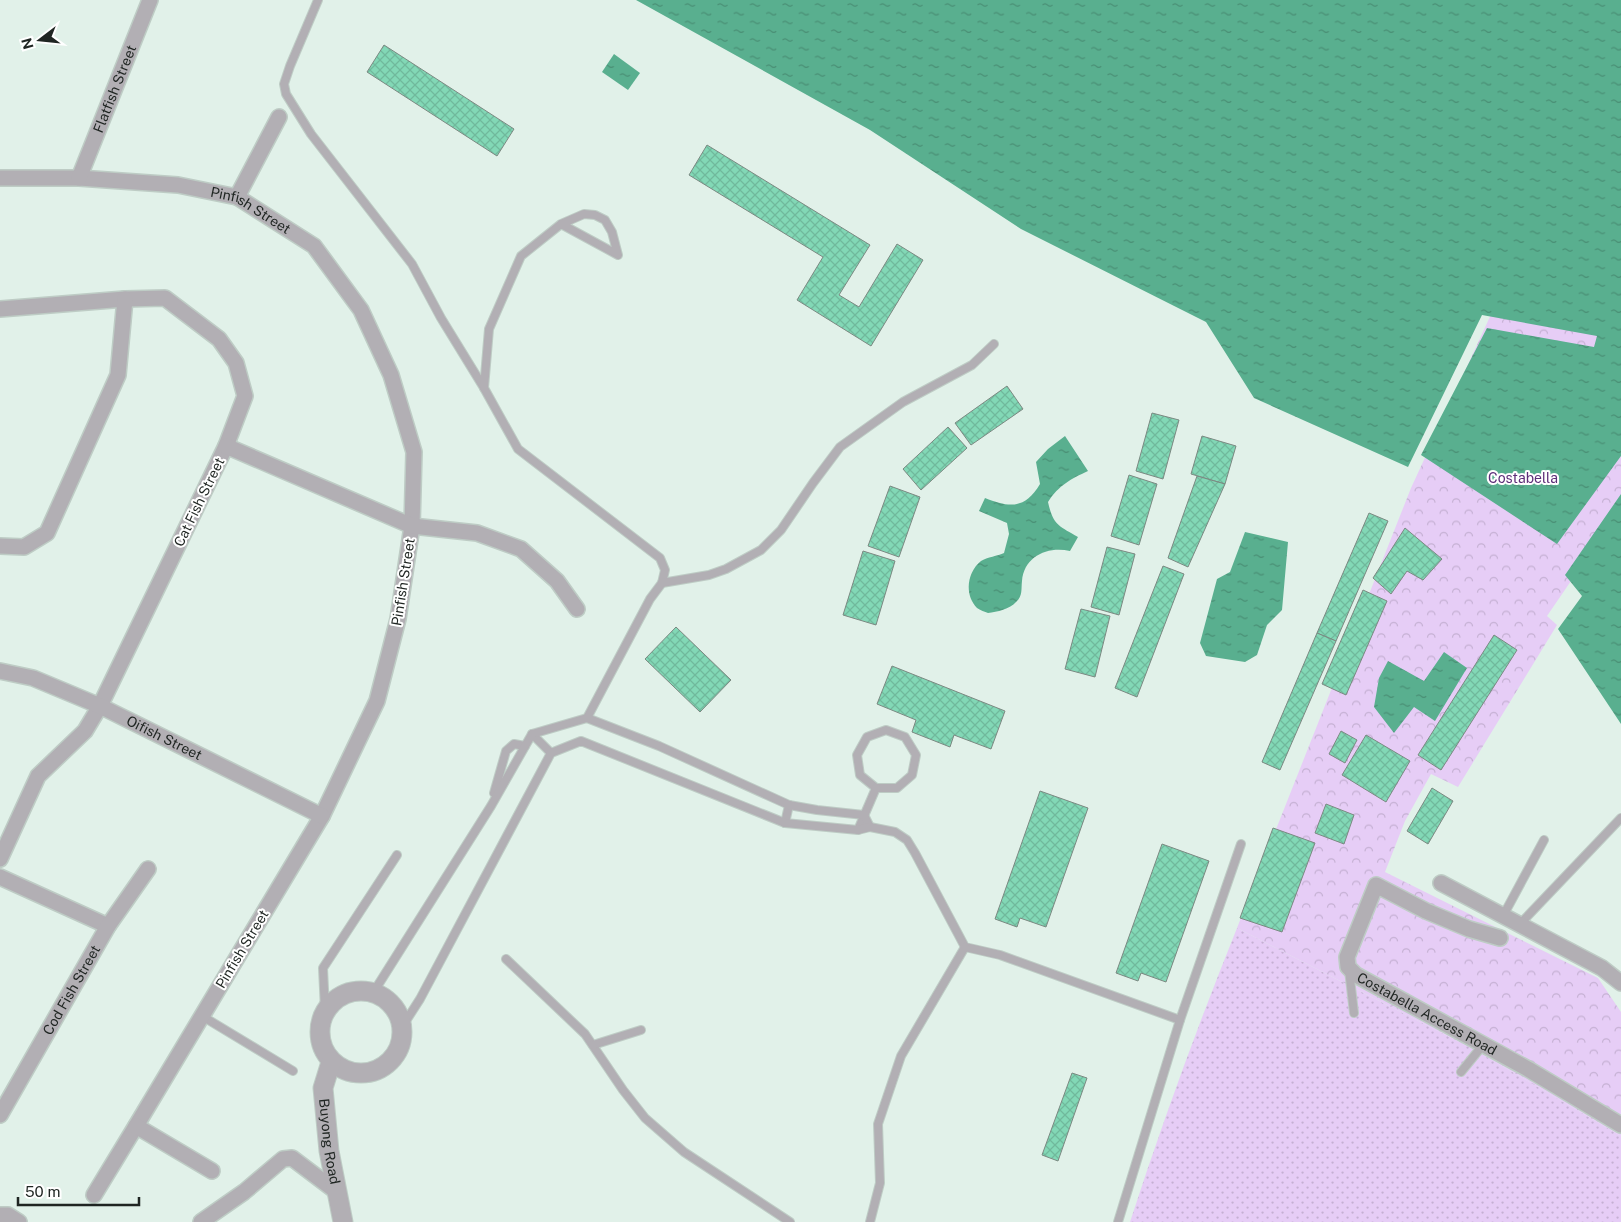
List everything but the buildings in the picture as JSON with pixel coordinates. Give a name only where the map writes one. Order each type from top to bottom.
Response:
[{"type":"street","name":"Flatfish Street","points":[[79,178],[150,0]]},
{"type":"street","points":[[238,197],[279,117]]},
{"type":"street","name":"Pinfish Street","points":[[0,178],[79,178],[178,185],[238,197],[314,246],[361,310],[391,375],[414,452],[412,526],[398,619],[377,702],[322,816],[94,1195]]},
{"type":"street","name":"Cat Fish Street","points":[[0,309],[125,299],[165,298],[219,339],[236,363],[245,396],[226,446],[100,706],[85,731],[38,776],[0,859]]},
{"type":"street","points":[[0,546],[24,547],[47,533],[118,374],[125,299]]},
{"type":"street","points":[[226,446],[412,526],[477,533],[521,549],[557,581],[577,609]]},
{"type":"street","name":"Oifish Street","points":[[0,672],[33,678],[100,706],[322,816]]},
{"type":"street","name":"Cod Fish Street","points":[[0,1115],[108,926],[148,870]]},
{"type":"street","points":[[0,877],[108,926]]},
{"type":"street","points":[[1441,884],[1602,968],[1621,983]]},
{"type":"street","name":"Costabella Access Road","points":[[1500,938],[1469,930],[1376,886],[1349,951],[1347,957],[1348,967],[1356,975],[1536,1074],[1621,1125]]},
{"type":"street","points":[[351,992],[373,993],[383,997],[392,1005],[402,1027],[400,1047],[394,1057],[379,1069],[359,1073],[343,1070],[331,1062],[323,1050],[319,1033],[320,1021],[326,1010],[332,1003],[351,992]]},
{"type":"street","name":"Buyong Road","points":[[331,1062],[323,1088],[329,1151],[343,1222]]},
{"type":"street","points":[[136,1126],[212,1171]]},
{"type":"street","points":[[201,1222],[244,1192],[283,1158],[292,1158],[337,1192]]},
{"type":"street","points":[[0,1215],[8,1215],[19,1222]]},
{"type":"lane","points":[[318,0],[290,66],[284,84],[286,94],[311,134],[412,264],[441,318],[484,388],[518,449],[660,558],[665,570],[662,582],[650,600],[587,718]]},
{"type":"lane","points":[[484,388],[489,329],[521,256],[562,224],[584,214],[595,215],[605,220],[612,232],[618,255],[562,224]]},
{"type":"lane","points":[[662,582],[709,575],[726,569],[761,550],[781,530],[840,447],[903,402],[972,365],[994,344]]},
{"type":"lane","points":[[373,993],[490,806],[532,734],[587,718],[658,746],[789,806],[864,815]]},
{"type":"lane","points":[[886,730],[905,737],[916,754],[912,775],[897,788],[876,788],[860,775],[857,755],[867,737],[886,730]]},
{"type":"lane","points":[[532,734],[551,753]]},
{"type":"lane","points":[[402,1027],[420,999],[551,753],[581,741],[784,823],[858,830],[870,827],[895,832],[907,840],[965,947],[1000,955],[1180,1020]]},
{"type":"lane","points":[[490,806],[506,751],[514,744],[525,746]]},
{"type":"lane","points":[[858,830],[876,788]]},
{"type":"lane","points":[[784,823],[789,806]]},
{"type":"lane","points":[[813,827],[817,810]]},
{"type":"lane","points":[[864,815],[870,827]]},
{"type":"lane","points":[[1520,924],[1621,818]]},
{"type":"lane","points":[[1503,916],[1544,840]]},
{"type":"lane","points":[[1118,1222],[1180,1020],[1241,844]]},
{"type":"lane","points":[[326,1010],[323,968],[396,855]]},
{"type":"lane","points":[[870,1222],[880,1183],[878,1124],[900,1056],[965,947]]},
{"type":"lane","points":[[506,959],[570,1019],[593,1045],[623,1090],[652,1123],[684,1152],[790,1222]]},
{"type":"lane","points":[[1348,967],[1354,1013]]},
{"type":"lane","points":[[202,1016],[293,1072]]},
{"type":"lane","points":[[593,1045],[641,1030]]},
{"type":"lane","points":[[1461,1072],[1484,1045]]},
{"type":"green space","name":"Costabella","points":[[1511,271],[1621,343],[1621,508],[1547,616],[1557,625],[1458,787],[1431,774],[1405,821],[1385,872],[1598,978],[1621,1012],[1621,1136],[1477,1051],[1237,928],[1411,488]]},
{"type":"green space","points":[[1237,928],[1477,1051],[1621,1136],[1621,1222],[1130,1222],[1181,1074]]},
{"type":"water","points":[[636,0],[1621,0],[1621,456],[1557,544],[1421,455],[1487,328],[1594,347],[1597,336],[1482,315],[1408,467],[1254,398],[1206,322],[1021,229],[870,130]]},
{"type":"water","points":[[614,54],[640,73],[628,90],[602,72]]},
{"type":"water","points":[[1065,436],[1088,471],[1066,483],[1056,491],[1048,502],[1052,516],[1058,524],[1078,537],[1070,551],[1054,550],[1032,559],[1024,572],[1020,597],[1010,607],[992,613],[981,610],[977,608],[970,597],[970,577],[981,561],[1004,553],[1009,534],[1007,523],[979,511],[985,498],[1009,505],[1023,502],[1029,498],[1040,484],[1036,462],[1048,449]]},
{"type":"water","points":[[1621,494],[1621,724],[1558,629],[1582,596],[1565,575]]},
{"type":"water","points":[[1245,532],[1288,542],[1282,610],[1267,625],[1257,655],[1245,662],[1206,656],[1200,643],[1217,579],[1230,572]]},
{"type":"water","points":[[1444,652],[1467,668],[1435,721],[1414,707],[1394,733],[1374,707],[1379,678],[1388,661],[1424,681]]}]
